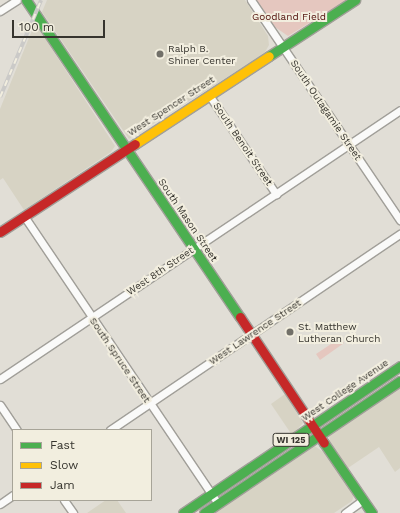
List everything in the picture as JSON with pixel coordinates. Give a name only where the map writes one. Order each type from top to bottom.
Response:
[{"type":"main road","name":"West Spencer Street","points":[[0,232],[355,0]]},
{"type":"main road","name":"South Mason Street","points":[[27,1],[38,11],[42,23],[372,513]]},
{"type":"main road","name":"West College Avenue","points":[[204,513],[400,366]]},
{"type":"main road","name":"West College Avenue","points":[[183,513],[211,494],[400,380]]},
{"type":"street","points":[[0,11],[17,0]]},
{"type":"street","name":"South Outagamie Street","points":[[251,0],[400,220]]},
{"type":"street","name":"South Benoit Street","points":[[209,95],[276,194]]},
{"type":"street","name":"West 8th Street","points":[[0,379],[400,110]]},
{"type":"street","name":"South Spruce Street","points":[[24,216],[218,504]]},
{"type":"street","name":"West Lawrence Street","points":[[111,429],[400,234]]},
{"type":"street","points":[[0,405],[16,429]]},
{"type":"street","points":[[0,504],[12,496]]},
{"type":"street","points":[[345,513],[363,500]]},
{"type":"street","points":[[65,501],[73,513]]},
{"type":"shaded area","points":[[47,0],[245,0],[268,36],[269,45],[264,54],[129,139],[42,12]]},
{"type":"shaded area","points":[[35,23],[115,146],[111,152],[24,210],[3,178],[0,180],[0,109]]},
{"type":"shaded area","points":[[400,385],[400,468],[395,472],[379,447],[348,468],[330,442],[329,434]]},
{"type":"shaded area","points":[[285,394],[303,423],[292,435],[271,404]]},
{"type":"shaded area","points":[[313,445],[325,453],[354,495],[352,501],[334,513],[211,513]]},
{"type":"shaded area","points":[[105,501],[118,501],[126,513],[87,513]]},
{"type":"green space","name":"Goodland Field","points":[[256,0],[347,0],[288,36],[275,27]]},
{"type":"green space","points":[[340,338],[344,343],[320,360],[316,354]]},
{"type":"railway","points":[[0,97],[41,0]]},
{"type":"traffic: fast","points":[[26,0],[240,317]]},
{"type":"traffic: fast","points":[[269,56],[355,0]]},
{"type":"traffic: fast","points":[[183,513],[400,366]]},
{"type":"traffic: fast","points":[[204,513],[400,381]]},
{"type":"traffic: fast","points":[[324,443],[372,513]]},
{"type":"traffic: slow","points":[[135,144],[269,56]]},
{"type":"traffic: jam","points":[[0,232],[135,144]]},
{"type":"traffic: jam","points":[[240,317],[324,443]]},
{"type":"place","name":"Ralph B. Shiner Center","points":[[160,54]]},
{"type":"place","name":"St. Matthew Lutheran Church","points":[[290,332]]}]
